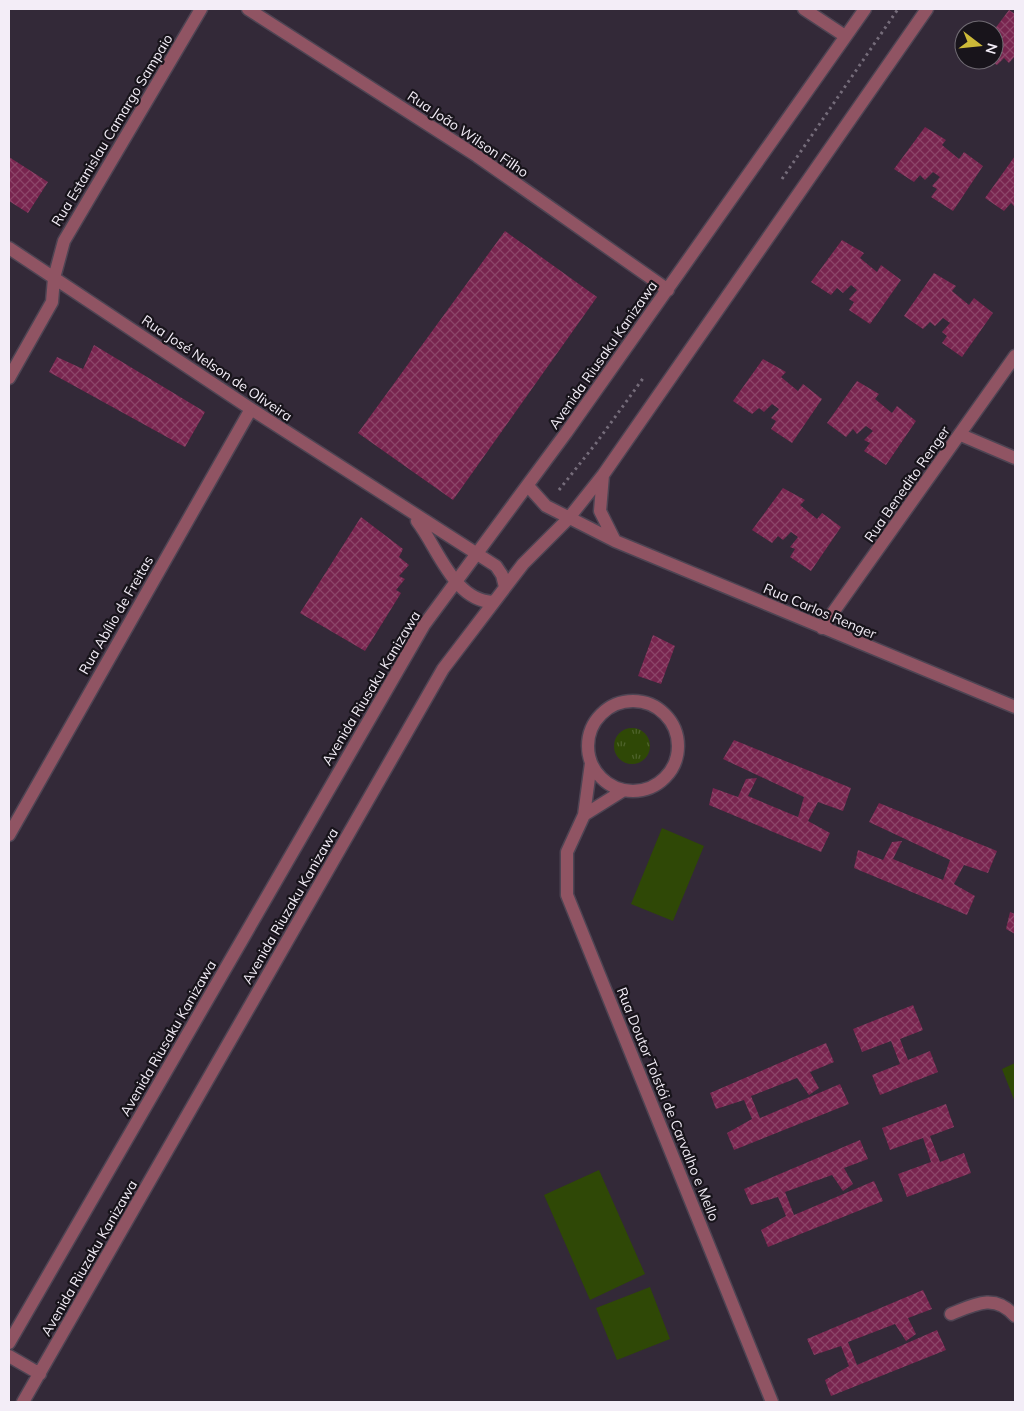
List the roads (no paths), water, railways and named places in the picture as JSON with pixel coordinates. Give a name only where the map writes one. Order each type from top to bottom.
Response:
[{"type":"street","name":"Rua Estanislau Camargo Sampaio","points":[[9,378],[52,302],[54,278],[64,241],[201,9]]},
{"type":"street","name":"Rua João Wilson Filho","points":[[248,9],[477,156],[668,290]]},
{"type":"street","points":[[804,9],[845,36]]},
{"type":"street","name":"Avenida Riusaku Kanizawa","points":[[9,1343],[424,625],[528,486],[865,9]]},
{"type":"street","points":[[528,486],[546,506],[568,519],[603,475],[927,9]]},
{"type":"street","name":"Rua José Nelson de Oliveira","points":[[9,248],[251,409],[476,555]]},
{"type":"street","name":"Rua Benedito Renger","points":[[822,628],[961,435],[1015,356]]},
{"type":"street","name":"Rua Abílio de Freitas","points":[[9,835],[251,409]]},
{"type":"street","points":[[961,435],[1015,458]]},
{"type":"street","points":[[603,475],[600,511],[615,541]]},
{"type":"street","name":"Rua José Nelson de Oliveira","points":[[409,512],[428,535],[457,581]]},
{"type":"street","name":"Rua Carlos Renger","points":[[568,519],[615,541],[1015,707]]},
{"type":"street","name":"Avenida Riuzaku Kanizawa","points":[[23,1402],[443,669],[523,564],[568,519]]},
{"type":"street","points":[[476,555],[496,566],[502,574],[506,587]]},
{"type":"street","points":[[457,581],[474,598],[494,602]]},
{"type":"street","name":"Rua Doutor Tolstói de Carvalho e Mello","points":[[584,815],[624,790],[639,791],[653,786],[665,777],[674,765],[678,751],[677,736],[671,722],[661,711],[648,704],[634,701],[619,703],[606,710],[596,721],[590,734],[588,749],[591,763],[584,815],[567,852],[567,895],[772,1402]]},
{"type":"street","points":[[591,763],[605,780],[624,790]]},
{"type":"street","points":[[951,1314],[981,1302],[1001,1304],[1015,1316]]},
{"type":"street","points":[[9,1356],[40,1374]]}]
